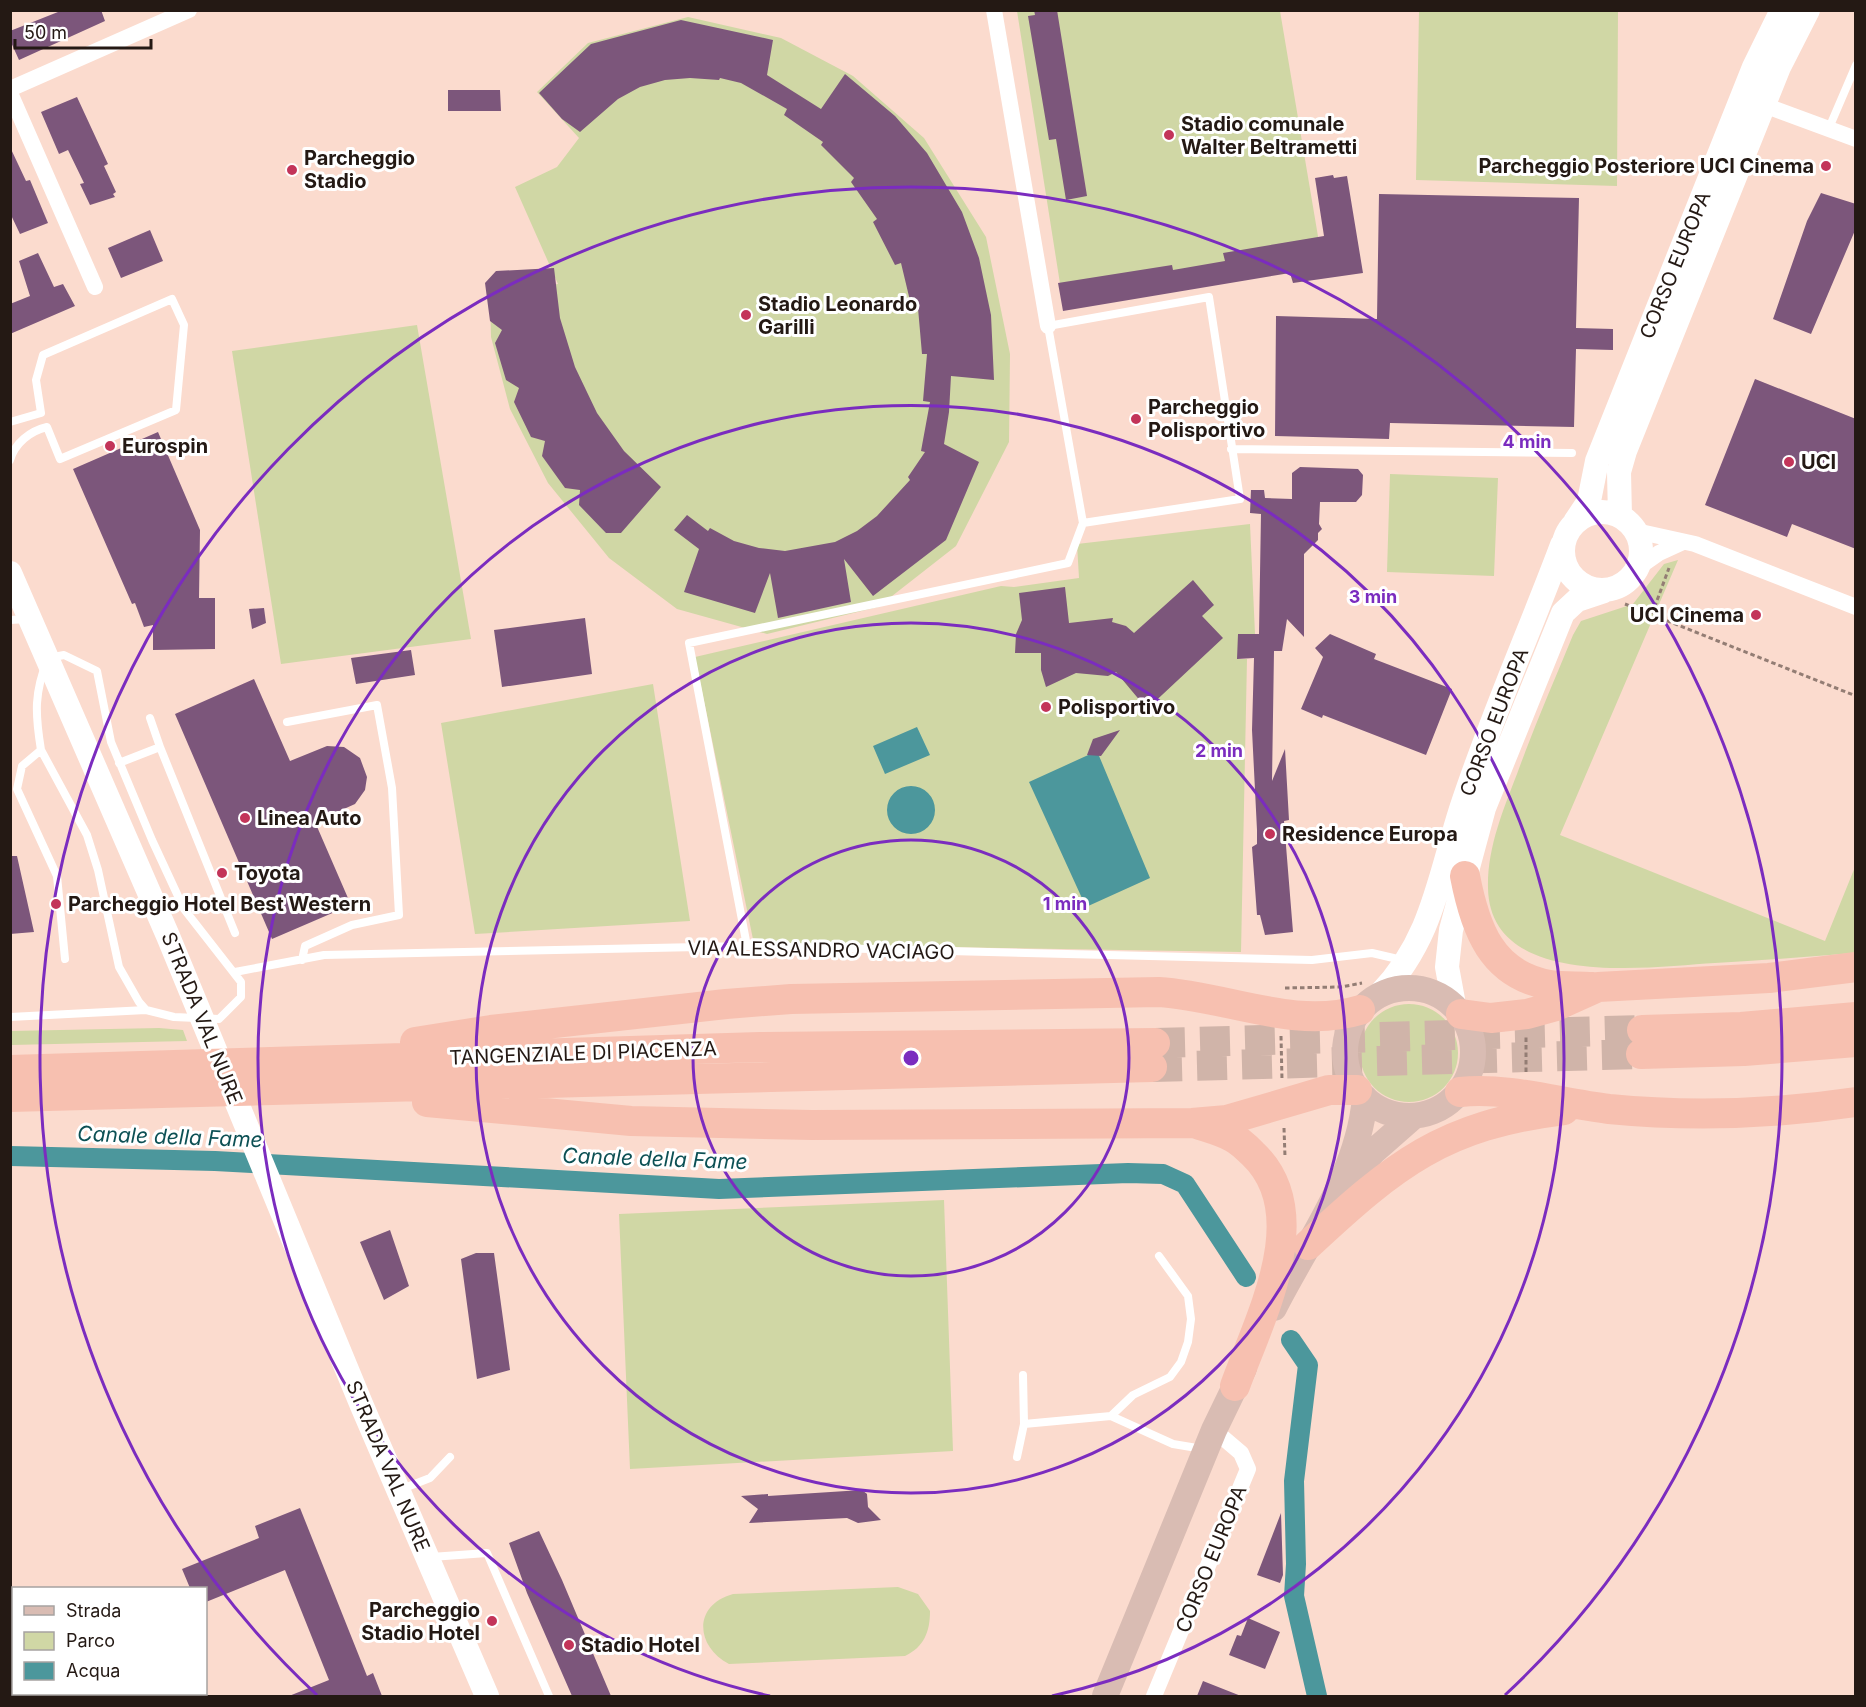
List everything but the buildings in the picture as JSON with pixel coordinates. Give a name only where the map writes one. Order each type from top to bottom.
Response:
[{"type":"highway","points":[[1465,876],[1479,930],[1488,947],[1505,964],[1528,979],[1551,985],[1598,987],[1769,978],[1856,967]]},
{"type":"highway","points":[[1458,1010],[1491,1018],[1527,1014],[1556,1006],[1598,987]]},
{"type":"highway","points":[[295,1076],[491,1030],[644,1011],[791,999],[1159,992],[1185,994],[1281,1014],[1325,1017],[1370,1002]]},
{"type":"highway","points":[[1856,1017],[1741,1027],[1641,1042],[1744,1051],[1856,1042]]},
{"type":"highway","name":"TANGENZIALE DI PIACENZA","points":[[10,1070],[295,1076],[1153,1055]]},
{"type":"highway","points":[[295,1076],[631,1121],[812,1125],[1192,1123],[1227,1120],[1329,1090],[1361,1094]]},
{"type":"highway","name":"TANGENZIALE DI PIACENZA","points":[[10,1097],[295,1076]]},
{"type":"highway","points":[[1460,1092],[1492,1091],[1609,1108],[1716,1114],[1821,1107],[1856,1102]]},
{"type":"highway","points":[[1308,1245],[1380,1180],[1444,1141],[1475,1127],[1525,1115],[1609,1108]]},
{"type":"highway","points":[[1192,1123],[1233,1137],[1259,1160],[1278,1194],[1282,1210],[1281,1248],[1235,1386]]},
{"type":"main road","name":"CORSO EUROPA","points":[[1575,522],[1589,501],[1597,461],[1754,68],[1782,10]]},
{"type":"main road","name":"CORSO EUROPA","points":[[1628,523],[1619,471],[1626,451],[1779,67],[1808,10]]},
{"type":"main road","points":[[1597,512],[1628,523],[1642,555],[1639,567],[1625,584],[1604,591],[1581,585],[1572,578],[1563,557],[1562,546],[1575,522],[1597,512]]},
{"type":"main road","name":"CORSO EUROPA","points":[[1370,1002],[1408,961],[1426,927],[1461,809],[1562,546]]},
{"type":"main road","name":"STRADA VAL NURE","points":[[10,573],[21,619],[48,658],[71,711],[398,1490],[487,1696]]},
{"type":"main road","name":"CORSO EUROPA","points":[[1458,1010],[1447,967],[1448,950],[1465,876],[1496,772],[1563,613],[1577,600],[1604,591]]},
{"type":"main road","points":[[1419,988],[1441,996],[1458,1010],[1471,1032],[1474,1053],[1470,1074],[1460,1092],[1439,1108],[1414,1116],[1396,1115],[1379,1109],[1361,1094],[1348,1071],[1345,1050],[1349,1029],[1370,1002],[1395,989],[1419,988]]},
{"type":"main road","points":[[1105,1696],[1210,1440],[1235,1386],[1336,1195],[1359,1133],[1361,1094]]},
{"type":"main road","points":[[1336,1195],[1373,1152],[1414,1116]]},
{"type":"street","points":[[994,10],[1048,326]]},
{"type":"street","points":[[95,287],[10,91],[182,12]]},
{"type":"street","points":[[1764,105],[1856,139]]},
{"type":"street","points":[[1628,523],[1695,544],[1856,607]]},
{"type":"street","points":[[1639,567],[1659,553],[1684,542]]},
{"type":"street","name":"CORSO EUROPA","points":[[1154,1696],[1248,1469],[1241,1453],[1210,1440]]},
{"type":"lane","points":[[1829,128],[1856,65]]},
{"type":"lane","points":[[747,946],[690,643],[1068,563],[1083,523],[1048,326],[1209,297],[1240,499],[1083,523]]},
{"type":"lane","points":[[10,422],[41,413],[36,380],[43,355],[172,299],[184,325],[176,410],[60,459],[47,427],[35,430],[14,448],[10,460]]},
{"type":"lane","points":[[1232,449],[1572,453]]},
{"type":"lane","points":[[10,1017],[146,1010],[174,1017],[219,1019],[241,997],[241,982],[184,909],[119,763],[111,742],[97,671],[64,655],[48,658],[38,684],[36,720],[41,750],[87,835],[98,870],[119,967],[146,1010]]},
{"type":"lane","points":[[287,722],[377,705],[392,788],[399,915],[352,925],[305,946],[302,960]]},
{"type":"lane","points":[[150,718],[235,933]]},
{"type":"lane","points":[[119,763],[160,747]]},
{"type":"lane","points":[[41,750],[22,766],[17,789],[57,876],[65,959]]},
{"type":"lane","name":"VIA ALESSANDRO VACIAGO","points":[[234,972],[324,955],[747,946],[1312,960],[1372,953],[1408,961]]},
{"type":"lane","points":[[1111,1416],[1133,1395],[1170,1377],[1181,1362],[1188,1342],[1191,1319],[1188,1296],[1159,1256]]},
{"type":"lane","points":[[1017,1457],[1024,1424],[1023,1376]]},
{"type":"lane","points":[[1024,1424],[1111,1416],[1173,1444],[1210,1440]]},
{"type":"lane","points":[[398,1490],[430,1478],[450,1457]]},
{"type":"lane","points":[[427,1557],[487,1553],[549,1696]]},
{"type":"path","points":[[1652,614],[1670,567]]},
{"type":"path","points":[[1625,604],[1856,696]]},
{"type":"path","points":[[1526,1074],[1527,1026]]},
{"type":"path","points":[[1281,1034],[1282,1082]]},
{"type":"green space","name":"Stadio comunale Walter Beltrametti","points":[[1017,11],[1280,11],[1322,260],[1064,309]]},
{"type":"green space","points":[[1419,11],[1618,11],[1617,186],[1416,180]]},
{"type":"green space","name":"Stadio Leonardo Garilli","points":[[688,17],[781,38],[853,76],[924,138],[986,237],[1010,354],[1009,442],[956,546],[878,607],[767,634],[677,609],[609,558],[548,483],[510,409],[491,337],[490,293],[558,284],[515,187],[557,167],[579,138],[537,92],[588,43]]},
{"type":"green space","points":[[417,325],[471,639],[281,664],[232,351]]},
{"type":"green space","points":[[1390,474],[1498,478],[1494,576],[1387,572]]},
{"type":"green space","points":[[1250,524],[1255,634],[1238,659],[1247,659],[1241,952],[754,944],[695,657],[1001,586],[1014,587],[1079,578],[1077,544]]},
{"type":"green space","points":[[1678,560],[1560,835],[1825,941],[1855,867],[1855,953],[1652,967],[1615,968],[1577,965],[1543,958],[1515,943],[1496,921],[1488,888],[1493,844],[1530,739],[1573,635],[1581,621],[1633,604],[1664,564]]},
{"type":"green space","points":[[653,684],[690,921],[475,934],[441,723]]},
{"type":"green space","points":[[1409,1004],[1428,1008],[1443,1019],[1454,1034],[1458,1053],[1454,1072],[1443,1087],[1428,1098],[1409,1102],[1390,1098],[1375,1087],[1364,1072],[1360,1053],[1364,1034],[1375,1019],[1390,1008]]},
{"type":"green space","points":[[159,1028],[183,1030],[187,1041],[11,1045],[11,1031]]},
{"type":"green space","points":[[944,1200],[953,1451],[630,1469],[619,1214]]},
{"type":"green space","points":[[898,1587],[918,1594],[930,1611],[925,1638],[917,1648],[905,1656],[729,1664],[710,1647],[705,1637],[703,1626],[705,1616],[720,1599],[733,1594]]},
{"type":"water","points":[[917,727],[930,755],[885,774],[873,746]]},
{"type":"water","points":[[1097,751],[1150,878],[1086,907],[1029,782]]},
{"type":"water","points":[[911,786],[928,793],[935,810],[928,827],[911,834],[894,827],[887,810],[894,793]]},
{"type":"waterway","name":"Canale della Fame","points":[[10,1156],[215,1161],[719,1189],[1128,1173],[1163,1174],[1185,1184],[1246,1277]]},
{"type":"waterway","points":[[1291,1340],[1308,1365],[1294,1481],[1296,1564],[1294,1596],[1317,1696]]},
{"type":"tunnel","points":[[1155,1043],[1642,1030]]},
{"type":"tunnel","points":[[1152,1067],[1641,1054]]},
{"type":"place","name":"Stadio comunale Walter Beltrametti","points":[[1169,135]]},
{"type":"place","name":"Parcheggio Posteriore UCI Cinema","points":[[1826,166]]},
{"type":"place","name":"Parcheggio Stadio","points":[[292,170]]},
{"type":"place","name":"Stadio Leonardo Garilli","points":[[746,315]]},
{"type":"place","name":"Parcheggio Polisportivo","points":[[1136,419]]},
{"type":"place","name":"Eurospin","points":[[110,446]]},
{"type":"place","name":"UCI","points":[[1789,462]]},
{"type":"place","name":"UCI Cinema","points":[[1756,615]]},
{"type":"place","name":"Polisportivo","points":[[1046,707]]},
{"type":"place","name":"Linea Auto","points":[[245,818]]},
{"type":"place","name":"Residence Europa","points":[[1270,834]]},
{"type":"place","name":"Toyota","points":[[222,873]]},
{"type":"place","name":"Parcheggio Hotel Best Western","points":[[56,904]]},
{"type":"place","name":"Parcheggio Stadio Hotel","points":[[492,1621]]},
{"type":"place","name":"Stadio Hotel","points":[[569,1645]]}]
